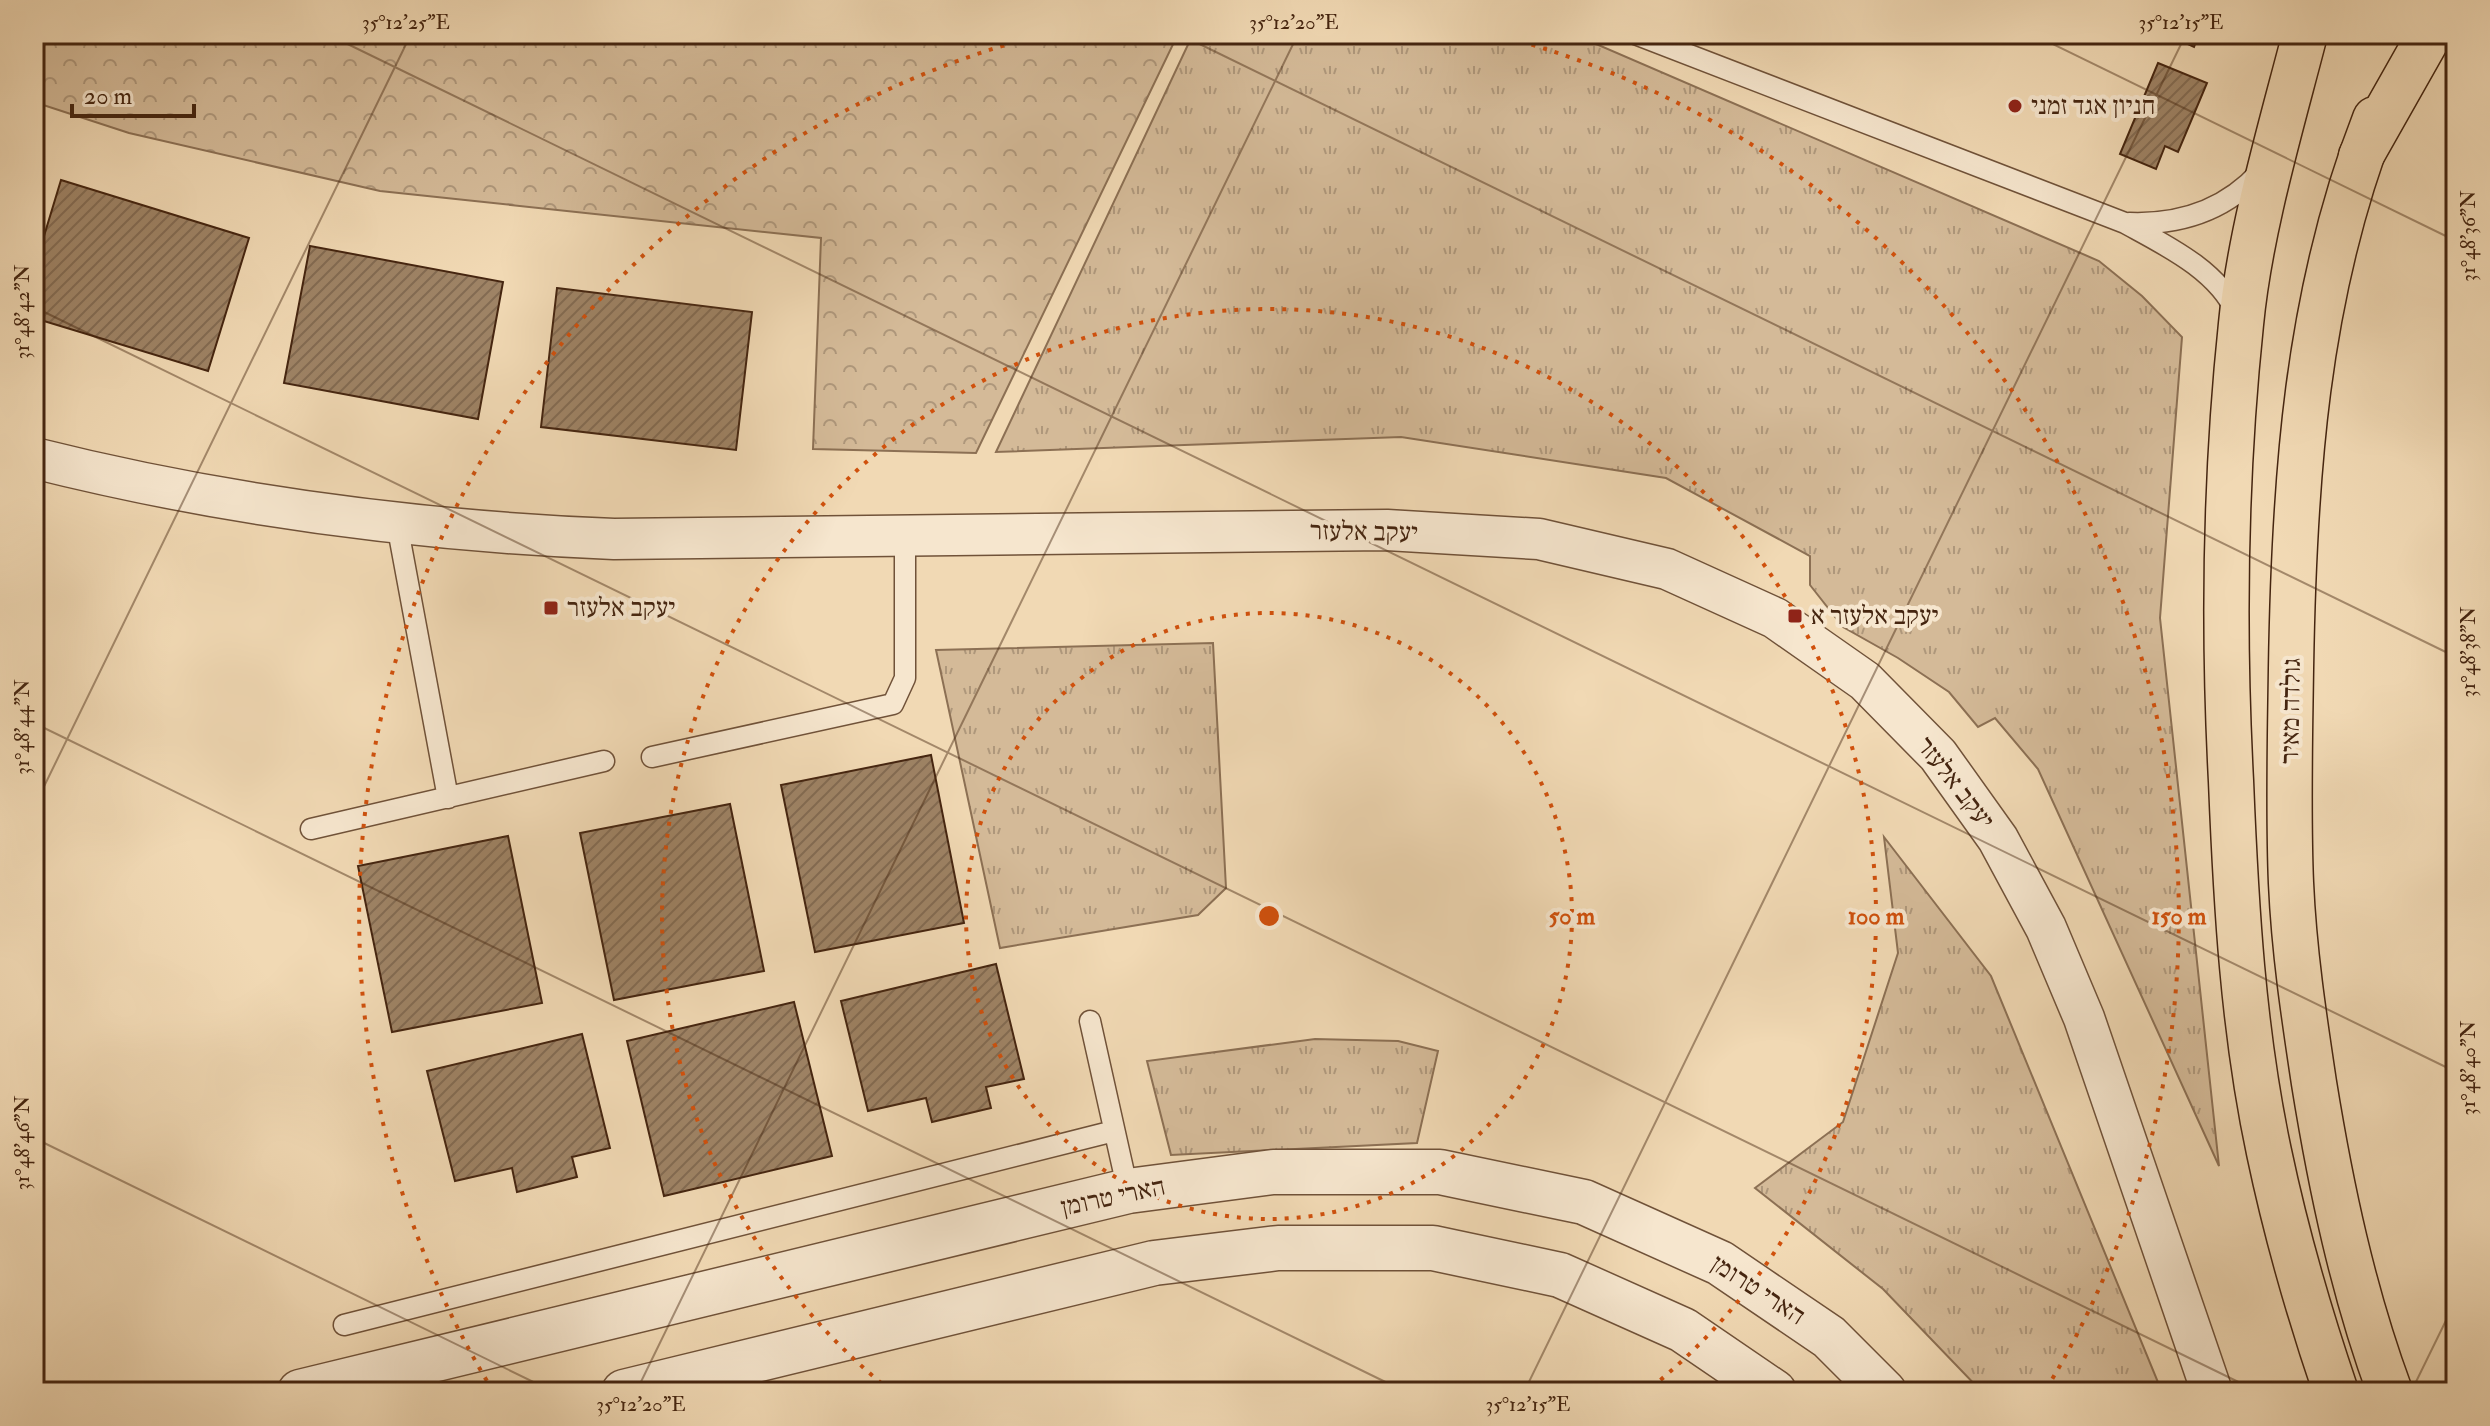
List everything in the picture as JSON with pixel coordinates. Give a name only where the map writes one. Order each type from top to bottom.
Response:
[{"type":"main road","points":[[2305,34],[2274,156],[2241,322],[2225,573],[2228,725],[2237,915],[2249,1028],[2268,1149],[2290,1244],[2336,1392]]},
{"type":"main road","name":"גולדה מאיר","points":[[2390,1392],[2341,1233],[2298,983],[2291,882],[2292,565],[2302,443],[2329,262],[2361,156],[2407,34]]},
{"type":"main road","points":[[2361,156],[2430,34]]},
{"type":"street","name":"יעקב אלעזר","points":[[34,458],[184,492],[397,524],[506,533],[614,539],[1387,530],[1539,539],[1667,569],[1775,618],[1865,681],[1938,755],[1998,839],[2046,928],[2084,1018],[2212,1392]]},
{"type":"street","name":"הארי טרומן","points":[[300,1392],[1128,1191],[1273,1172],[1440,1172],[1584,1202],[1720,1263],[1829,1337],[1884,1392]]},
{"type":"street","points":[[624,1392],[1154,1263],[1278,1248],[1433,1248],[1560,1275],[1683,1330],[1774,1392]]},
{"type":"lane","points":[[1635,34],[2125,223],[2184,258],[2213,281],[2233,305],[2241,322]]},
{"type":"lane","points":[[2125,223],[2154,224],[2203,214],[2227,201],[2251,182],[2274,156]]},
{"type":"lane","points":[[397,524],[448,798]]},
{"type":"lane","points":[[652,757],[893,704],[905,678],[905,536]]},
{"type":"lane","points":[[311,829],[604,761]]},
{"type":"lane","points":[[1090,1021],[1128,1191]]},
{"type":"lane","points":[[344,1325],[1114,1131]]},
{"type":"green space","points":[[34,34],[1178,34],[976,453],[813,449],[821,238],[380,191],[129,133],[34,102]]},
{"type":"green space","points":[[1193,34],[1573,34],[2099,261],[2142,296],[2182,337],[2160,618],[2219,1166],[2038,769],[1995,718],[1978,727],[1949,692],[1843,627],[1810,585],[1810,556],[1666,478],[1401,437],[996,452]]},
{"type":"green space","points":[[1213,643],[1226,888],[1198,915],[1000,948],[936,650]]},
{"type":"green space","points":[[1884,837],[1991,976],[2162,1392],[1982,1392],[1883,1289],[1755,1188],[1843,1122],[1898,953]]},
{"type":"green space","points":[[1315,1039],[1398,1041],[1438,1051],[1417,1143],[1171,1155],[1147,1061]]},
{"type":"building","points":[[2166,34],[2199,34],[2194,47]]},
{"type":"building","points":[[2158,63],[2207,83],[2178,152],[2165,146],[2156,169],[2120,154]]},
{"type":"building","points":[[61,180],[249,238],[208,371],[34,318],[34,269]]},
{"type":"building","points":[[310,246],[503,282],[478,419],[284,383]]},
{"type":"building","points":[[557,288],[752,312],[736,450],[541,427]]},
{"type":"building","points":[[931,755],[964,923],[815,952],[781,785]]},
{"type":"building","points":[[730,804],[764,971],[614,1000],[580,833]]},
{"type":"building","points":[[508,836],[542,1003],[392,1032],[358,866]]},
{"type":"building","points":[[2453,845],[2456,845],[2456,940]]},
{"type":"building","points":[[996,964],[1024,1079],[986,1087],[991,1108],[932,1122],[926,1098],[868,1111],[841,1001]]},
{"type":"building","points":[[794,1002],[832,1156],[664,1196],[627,1041]]},
{"type":"building","points":[[582,1034],[610,1148],[572,1157],[577,1177],[517,1192],[512,1168],[455,1181],[427,1071]]},
{"type":"building","points":[[1507,1383],[1528,1392],[1503,1392]]},
{"type":"place","name":"חניון אגד זמני","points":[[2015,106]]},
{"type":"place","name":"יעקב אלעזר","points":[[551,608]]},
{"type":"place","name":"יעקב אלעזר א","points":[[1795,616]]}]
